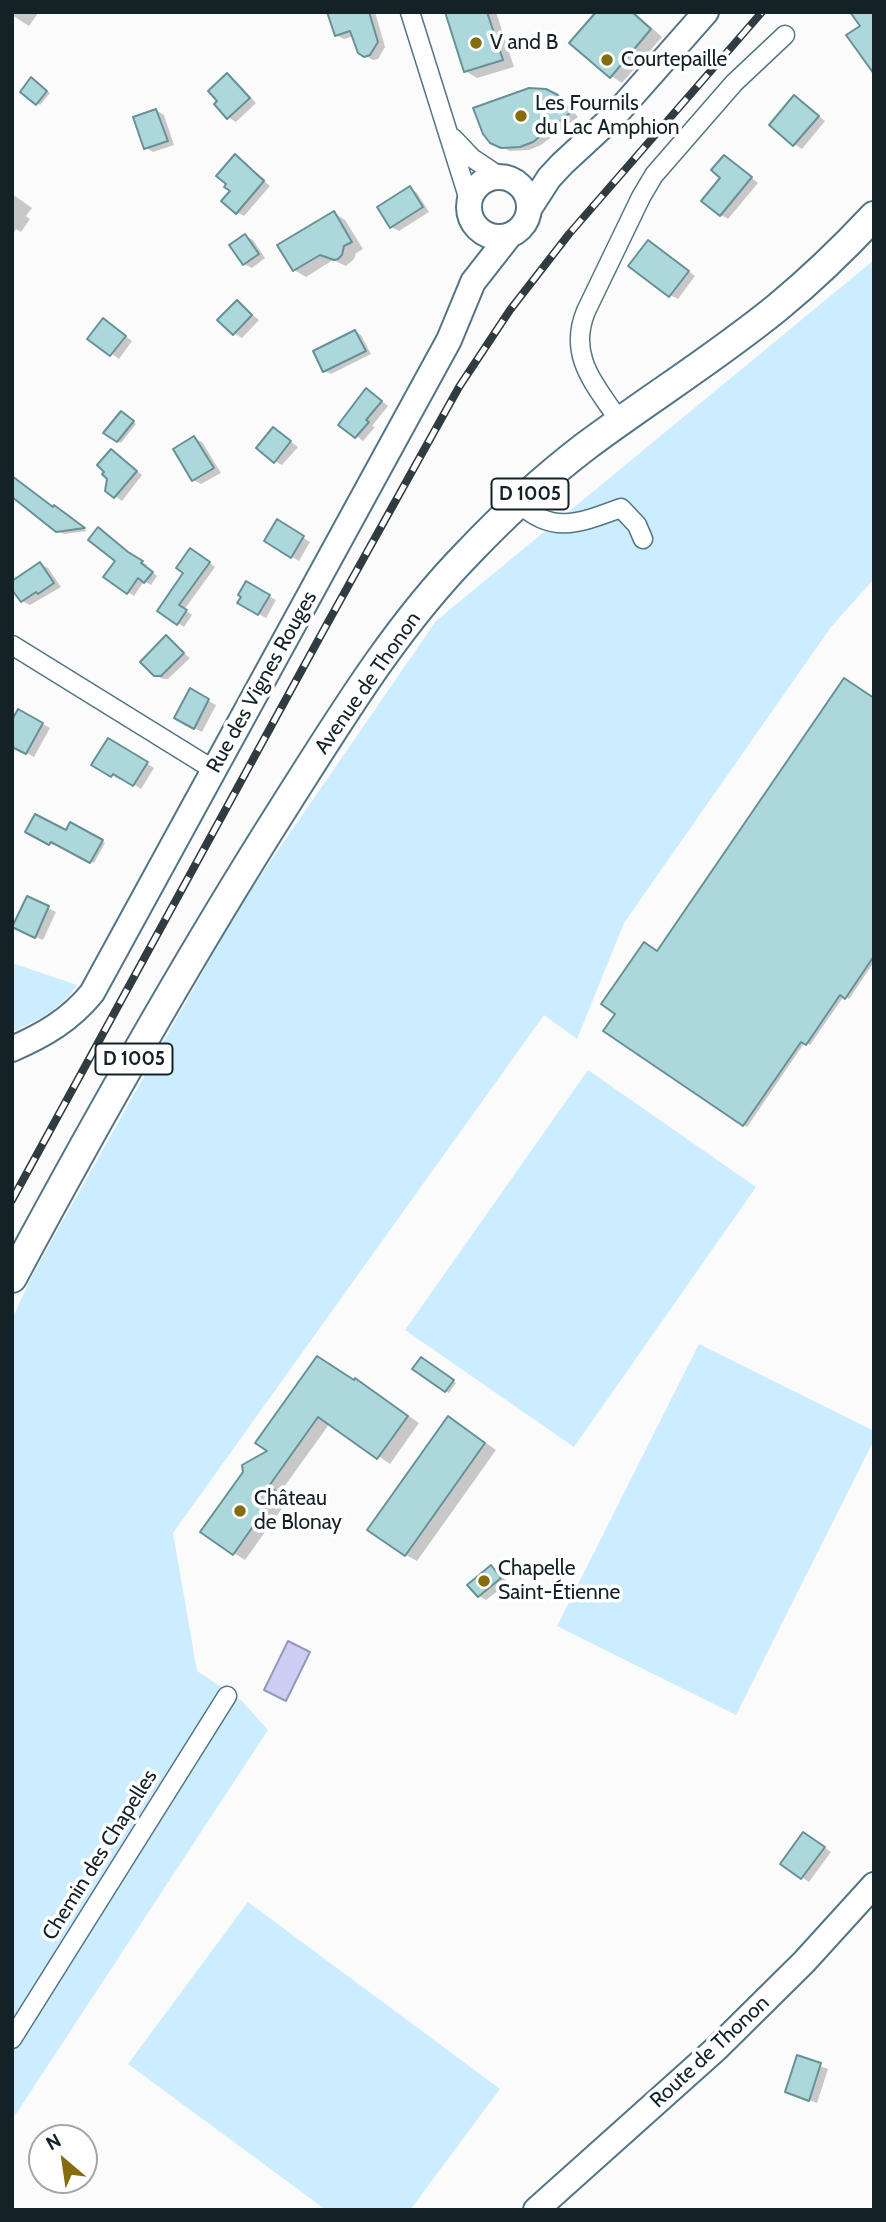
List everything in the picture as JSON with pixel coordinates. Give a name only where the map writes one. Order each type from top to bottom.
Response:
[{"type":"main road","name":"Avenue de Thonon","points":[[12,1278],[153,1024],[255,854],[344,712],[417,611],[466,555],[519,503],[585,447],[743,335],[778,307],[837,254],[874,216]]},
{"type":"street","points":[[410,12],[450,135],[470,203],[471,216],[478,228],[492,236],[509,236],[523,225],[529,209],[549,178],[572,153],[623,107],[706,12]]},
{"type":"street","points":[[620,422],[587,373],[582,359],[579,338],[586,311],[654,175],[734,83],[786,35]]},
{"type":"street","points":[[450,135],[472,158],[519,185],[526,193],[529,209]]},
{"type":"street","points":[[470,203],[478,186],[489,179],[506,178],[572,153]]},
{"type":"street","name":"Rue des Vignes Rouges","points":[[473,282],[478,228]]},
{"type":"street","name":"Rue des Vignes Rouges","points":[[12,1049],[65,1021],[92,993],[205,764],[449,340],[473,282],[509,236]]},
{"type":"street","points":[[519,503],[537,518],[559,524],[585,520],[621,508],[637,525],[643,539]]},
{"type":"street","points":[[12,645],[205,764]]},
{"type":"street","name":"Chemin des Chapelles","points":[[12,2039],[227,1696]]},
{"type":"street","name":"Route de Thonon","points":[[536,2210],[717,2048],[804,1962],[874,1885]]},
{"type":"shaded area","points":[[874,260],[874,579],[831,627],[624,923],[577,1039],[544,1015],[173,1533],[197,1671],[241,1700],[268,1730],[12,2120],[12,1319],[33,1274],[241,904],[436,621]]},
{"type":"shaded area","points":[[12,963],[77,985],[48,1013],[12,1032]]},
{"type":"shaded area","points":[[588,1070],[756,1187],[574,1447],[405,1330]]},
{"type":"shaded area","points":[[699,1344],[874,1431],[874,1440],[736,1715],[557,1626]]},
{"type":"shaded area","points":[[288,1641],[310,1652],[286,1701],[264,1690]]},
{"type":"shaded area","points":[[248,1902],[500,2089],[410,2210],[326,2210],[128,2064]]},
{"type":"building","points":[[327,12],[369,12],[378,42],[370,55],[364,57],[358,53],[350,31],[335,36]]},
{"type":"building","name":"V and B","points":[[445,12],[487,12],[503,60],[464,72]]},
{"type":"building","name":"Courtepaille","points":[[596,12],[632,12],[651,29],[610,78],[569,43]]},
{"type":"building","points":[[850,12],[874,12],[874,74],[846,35],[860,26]]},
{"type":"building","points":[[227,73],[250,98],[227,119],[214,104],[217,101],[208,91]]},
{"type":"building","points":[[31,77],[47,91],[36,105],[20,92]]},
{"type":"building","name":"Les Fournils du Lac Amphion","points":[[529,88],[546,89],[558,95],[571,112],[533,142],[520,147],[501,148],[490,143],[483,134],[473,108]]},
{"type":"building","points":[[794,95],[819,116],[793,146],[769,125]]},
{"type":"building","points":[[156,109],[168,141],[144,149],[133,117]]},
{"type":"building","points":[[235,154],[264,181],[236,214],[221,201],[230,191],[216,176]]},
{"type":"building","points":[[724,155],[752,177],[720,216],[701,201],[720,178],[711,170]]},
{"type":"building","points":[[410,186],[423,207],[390,228],[377,207]]},
{"type":"building","points":[[334,211],[352,242],[344,246],[338,259],[320,255],[293,271],[277,245]]},
{"type":"building","points":[[245,234],[259,254],[243,265],[229,245]]},
{"type":"building","points":[[648,240],[689,271],[669,297],[628,266]]},
{"type":"building","points":[[237,300],[252,315],[233,335],[217,320]]},
{"type":"building","points":[[103,318],[126,336],[110,356],[87,339]]},
{"type":"building","points":[[355,330],[366,351],[323,372],[313,351]]},
{"type":"building","points":[[366,388],[382,401],[355,438],[338,425]]},
{"type":"building","points":[[121,411],[134,421],[117,442],[103,433]]},
{"type":"building","points":[[273,427],[291,441],[274,463],[256,448]]},
{"type":"building","points":[[194,436],[214,468],[192,481],[173,449]]},
{"type":"building","points":[[111,449],[137,471],[114,498],[105,491],[107,479],[97,465]]},
{"type":"building","points":[[12,476],[85,528],[56,532],[12,497]]},
{"type":"building","points":[[277,519],[304,536],[291,558],[264,541]]},
{"type":"building","points":[[98,527],[143,561],[141,563],[153,572],[144,583],[138,578],[127,594],[103,577],[115,561],[88,540]]},
{"type":"building","points":[[190,548],[210,562],[179,605],[187,610],[177,625],[157,611],[183,573],[176,568]]},
{"type":"building","points":[[40,562],[54,583],[21,602],[12,590],[12,581]]},
{"type":"building","points":[[246,581],[270,595],[258,615],[237,603],[241,597],[238,595]]},
{"type":"building","points":[[166,635],[184,653],[161,676],[154,676],[140,662]]},
{"type":"building","points":[[844,678],[874,698],[874,956],[845,999],[840,995],[806,1045],[801,1042],[743,1126],[603,1031],[615,1014],[601,1004],[644,942],[657,951]]},
{"type":"building","points":[[190,688],[209,699],[194,729],[174,718]]},
{"type":"building","points":[[18,709],[43,723],[26,754],[12,747],[12,720]]},
{"type":"building","points":[[108,738],[148,762],[133,786],[91,765]]},
{"type":"building","points":[[35,814],[66,830],[70,822],[103,840],[90,863],[51,842],[49,845],[25,832]]},
{"type":"building","points":[[27,896],[49,906],[35,938],[12,927]]},
{"type":"building","points":[[317,1356],[354,1380],[355,1378],[408,1416],[377,1459],[318,1417],[269,1486],[277,1492],[233,1555],[200,1532],[243,1472],[242,1465],[267,1451],[255,1443]]},
{"type":"building","points":[[421,1357],[454,1380],[445,1392],[412,1369]]},
{"type":"building","points":[[448,1416],[485,1443],[405,1556],[367,1530]]},
{"type":"building","name":"Chapelle Saint-Étienne","points":[[491,1565],[501,1578],[478,1597],[467,1585]]},
{"type":"building","points":[[803,1832],[825,1847],[801,1879],[780,1864]]},
{"type":"building","points":[[797,2055],[821,2063],[809,2101],[785,2092]]},
{"type":"railway","points":[[12,1200],[459,387],[510,310],[569,234],[762,12]]},
{"type":"place","name":"V and B","points":[[476,43]]},
{"type":"place","name":"Courtepaille","points":[[607,60]]},
{"type":"place","name":"Les Fournils du Lac Amphion","points":[[521,116]]},
{"type":"place","name":"Château de Blonay","points":[[240,1511]]},
{"type":"place","name":"Chapelle Saint-Étienne","points":[[484,1581]]}]
